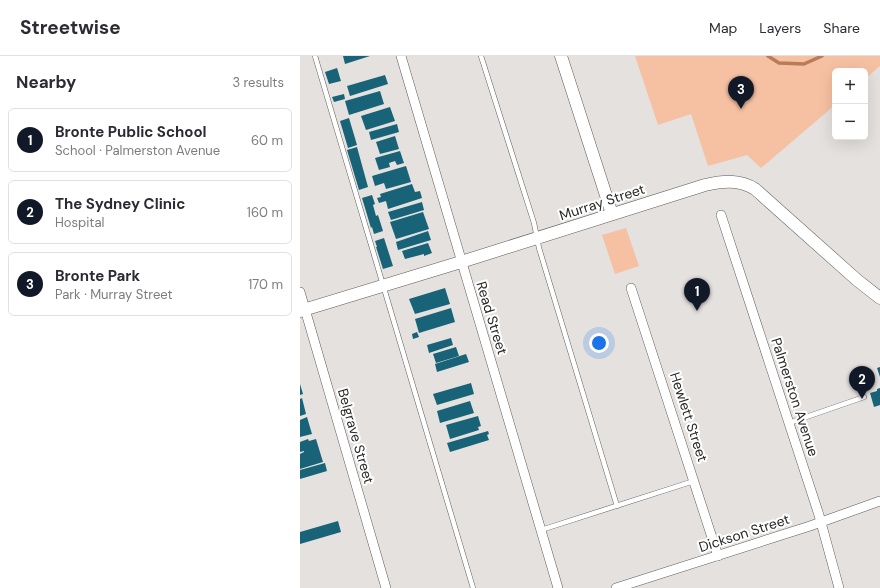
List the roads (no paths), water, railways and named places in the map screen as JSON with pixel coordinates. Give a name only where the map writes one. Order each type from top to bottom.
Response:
[{"type":"main road","points":[[561,56],[612,214]]},
{"type":"main road","name":"Murray Street","points":[[302,311],[705,185],[727,182],[748,184],[761,193],[856,280],[880,298]]},
{"type":"street","name":"Read Street","points":[[401,56],[558,588]]},
{"type":"street","name":"Palmerston Avenue","points":[[721,215],[821,522],[839,588]]},
{"type":"street","name":"Hewlett Street","points":[[631,288],[718,556]]},
{"type":"street","name":"Belgrave Street","points":[[300,292],[302,311],[386,588]]},
{"type":"street","name":"Dickson Street","points":[[616,588],[718,556],[880,501]]},
{"type":"lane","points":[[315,56],[473,588]]},
{"type":"lane","points":[[481,56],[532,216],[539,248],[617,506]]},
{"type":"lane","points":[[789,423],[864,397]]},
{"type":"lane","points":[[541,530],[694,481]]},
{"type":"waterway","points":[[768,56],[779,63],[804,64],[822,56]]},
{"type":"place","name":"Bronte Park","points":[[741,109]]},
{"type":"place","name":"Bronte Public School","points":[[697,311]]},
{"type":"place","name":"The Sydney Clinic","points":[[862,399]]}]
